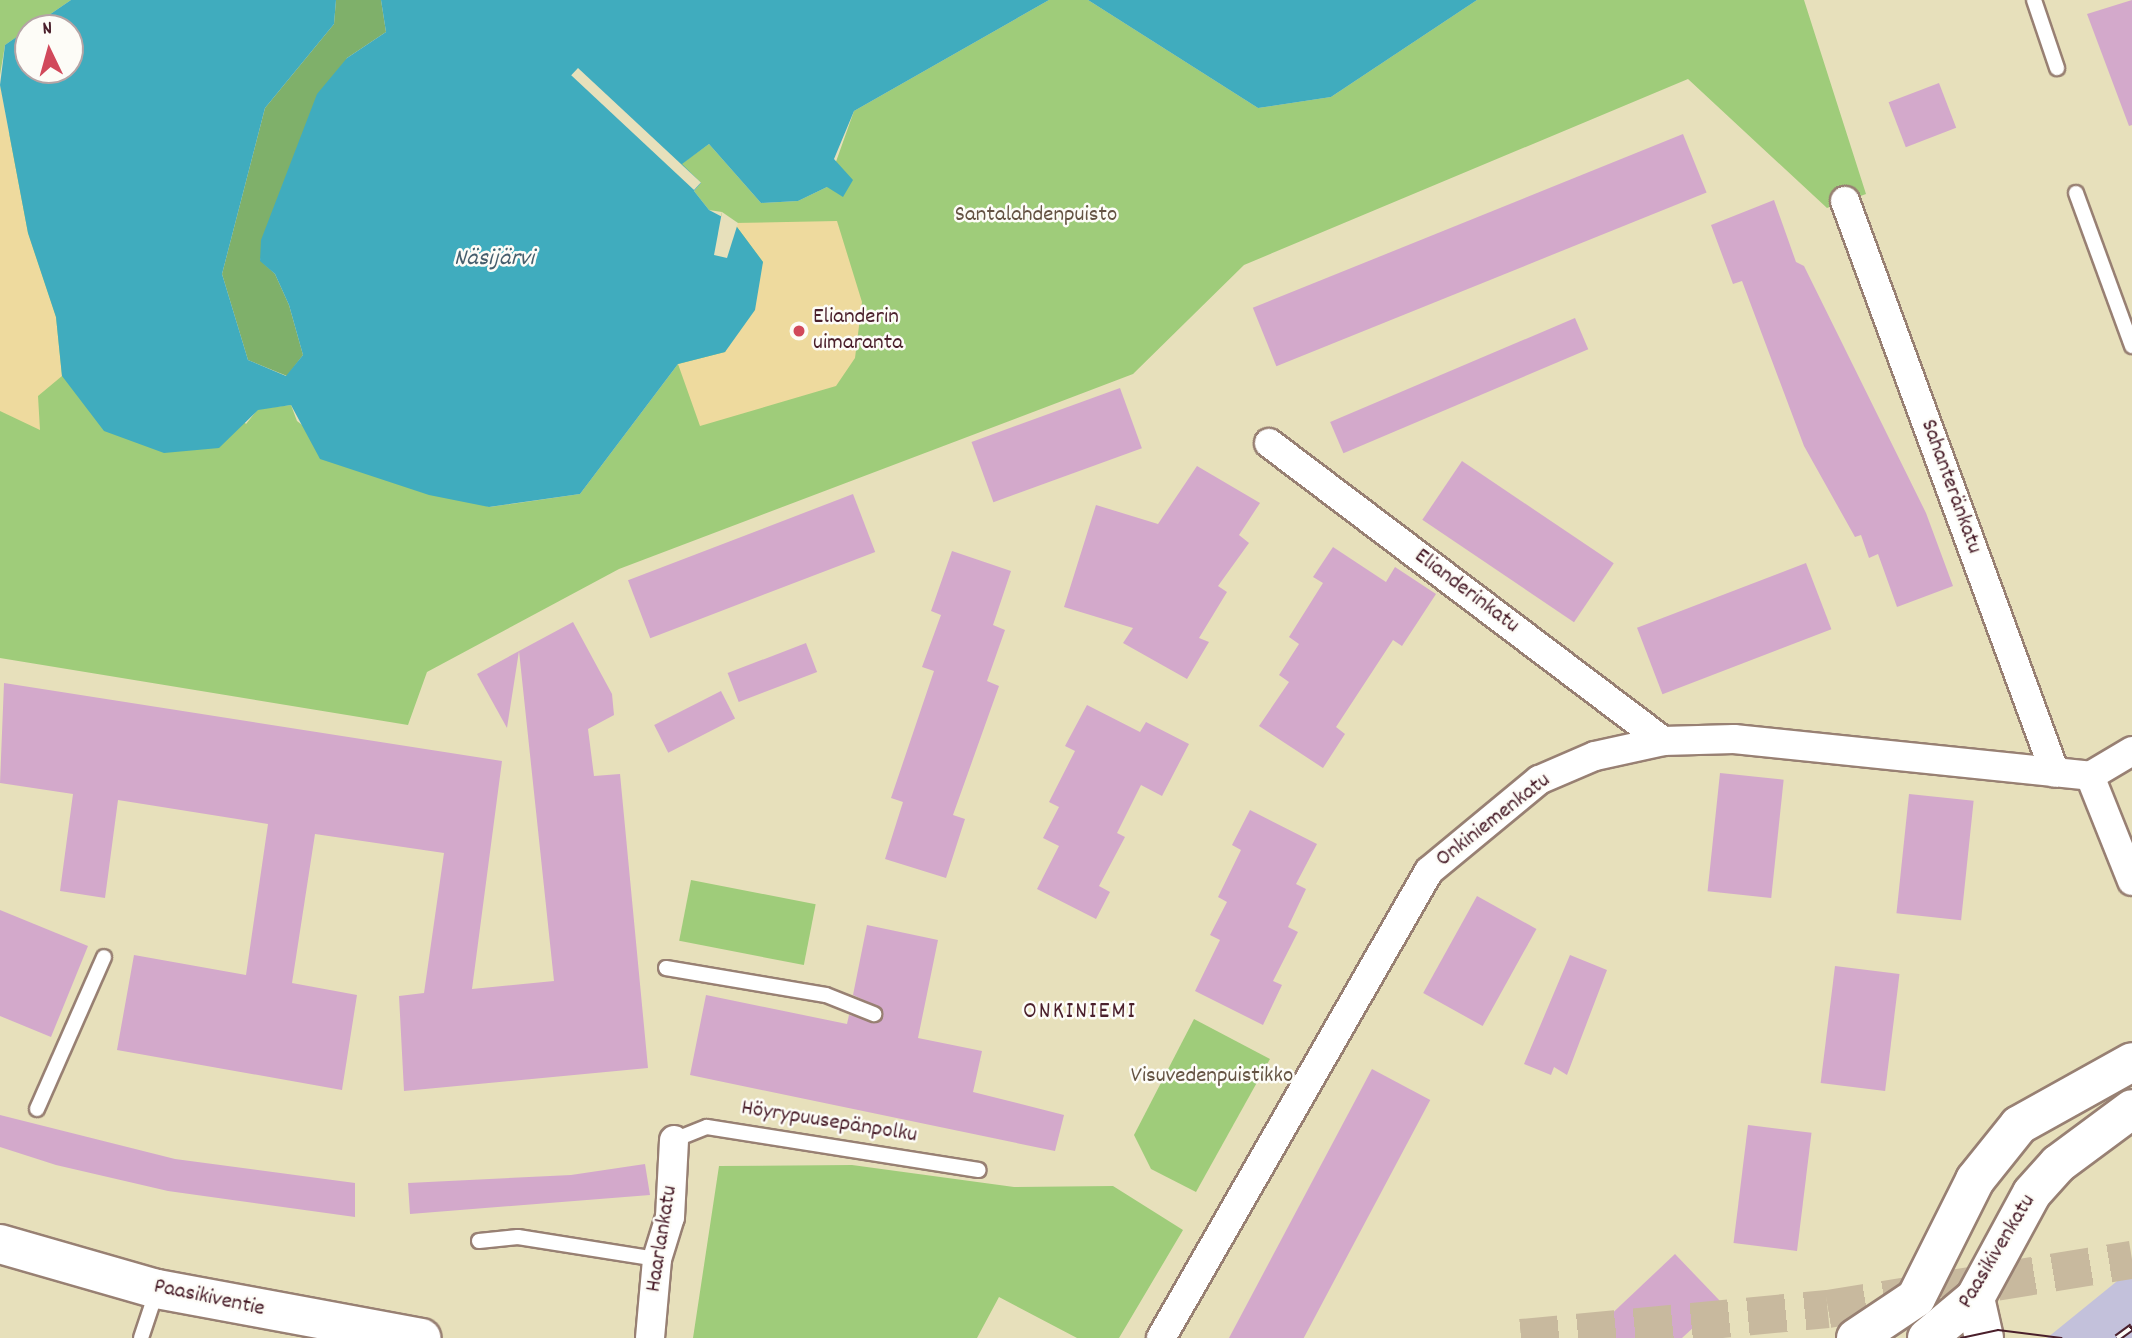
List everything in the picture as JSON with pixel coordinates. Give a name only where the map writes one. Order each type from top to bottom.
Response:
[{"type":"main road","name":"Paasikivenkatu","points":[[1856,1338],[1900,1313],[1932,1277],[1975,1180],[2018,1125],[2132,1062]]},
{"type":"main road","name":"Paasikivenkatu","points":[[1926,1338],[1975,1298],[2032,1194],[2058,1164],[2132,1109]]},
{"type":"main road","name":"Paasikiventie","points":[[0,1244],[158,1289],[421,1338]]},
{"type":"main road","points":[[1926,1338],[1932,1277]]},
{"type":"main road","points":[[1975,1298],[1984,1338]]},
{"type":"street","name":"Sahanteränkatu","points":[[1845,201],[2055,773]]},
{"type":"street","name":"Elianderinkatu","points":[[1269,443],[1663,741]]},
{"type":"street","name":"Onkiniemenkatu","points":[[1161,1338],[1429,872],[1539,780],[1595,756],[1663,741],[1734,739],[2090,776]]},
{"type":"street","points":[[2132,751],[2090,776],[2132,881]]},
{"type":"street","name":"Haarlankatu","points":[[650,1338],[657,1259],[670,1217],[674,1140]]},
{"type":"lane","points":[[2034,0],[2057,68]]},
{"type":"lane","points":[[2076,193],[2132,346]]},
{"type":"lane","points":[[2122,314],[2132,326]]},
{"type":"lane","points":[[37,1109],[104,957]]},
{"type":"lane","points":[[666,968],[826,995],[874,1014]]},
{"type":"lane","name":"Höyrypuusepänpolku","points":[[674,1140],[707,1127],[979,1170]]},
{"type":"lane","points":[[479,1241],[518,1237],[657,1259]]},
{"type":"lane","points":[[141,1338],[158,1289]]},
{"type":"shaded area","points":[[2132,1269],[2132,1338],[2047,1338]]},
{"type":"green space","points":[[0,0],[71,0],[50,14],[14,14],[14,39],[5,45],[0,75]]},
{"type":"green space","points":[[336,0],[381,0],[386,32],[347,58],[260,260],[275,274],[289,305],[303,355],[287,376],[248,360],[222,274],[265,108],[334,24]]},
{"type":"green space","name":"Santalahdenpuisto","points":[[1049,0],[1088,0],[1258,108],[1331,97],[1477,0],[1804,0],[1866,194],[1827,208],[1688,79],[1244,265],[1133,374],[619,569],[427,672],[408,725],[0,658],[0,85],[6,130],[246,424],[258,409],[291,405],[297,421],[363,472],[490,507],[580,494],[678,364],[722,212],[709,210],[694,191],[701,183],[681,164],[709,144],[761,203],[798,201],[827,187],[854,111]]},
{"type":"green space","points":[[691,880],[816,904],[804,965],[679,941]]},
{"type":"green space","name":"Visuvedenpuistikko","points":[[1194,1019],[1270,1059],[1196,1192],[1151,1169],[1134,1135]]},
{"type":"green space","points":[[852,1165],[1014,1187],[1113,1186],[1183,1230],[1119,1338],[1077,1338],[999,1297],[977,1338],[693,1338],[719,1166]]},
{"type":"sand","points":[[0,85],[28,233],[56,317],[62,376],[38,396],[40,430],[0,411]]},
{"type":"sand","name":"Elianderin uimaranta","points":[[837,221],[862,302],[855,358],[836,386],[700,426],[678,364],[725,352],[763,262],[734,223]]},
{"type":"water","name":"Näsijärvi","points":[[71,0],[336,0],[334,24],[265,108],[222,274],[248,360],[286,376],[303,355],[289,305],[275,274],[260,261],[261,240],[317,94],[347,58],[386,32],[381,0],[1049,0],[854,111],[834,159],[853,180],[843,197],[827,187],[798,201],[761,203],[709,144],[682,164],[701,183],[694,191],[709,210],[734,223],[763,262],[755,310],[725,352],[678,364],[580,494],[489,507],[429,495],[320,459],[291,405],[258,410],[219,448],[164,453],[104,431],[62,376],[56,317],[28,233],[0,85],[5,45],[14,39],[14,84],[84,84],[84,14],[50,14]]},
{"type":"water","points":[[1088,0],[1477,0],[1331,97],[1258,108]]},
{"type":"pier","points":[[578,68],[701,183],[694,190],[571,75]]},
{"type":"pier","points":[[722,212],[738,223],[727,258],[714,255]]},
{"type":"building","points":[[2132,0],[2132,125],[2129,126],[2087,14]]},
{"type":"building","points":[[1939,83],[1956,128],[1906,147],[1889,102]]},
{"type":"building","points":[[1683,134],[1707,192],[1276,366],[1253,308]]},
{"type":"building","points":[[1774,200],[1796,262],[1804,266],[1926,513],[1953,586],[1897,607],[1878,554],[1869,558],[1861,535],[1855,537],[1804,446],[1742,281],[1733,284],[1711,225]]},
{"type":"building","points":[[1575,318],[1588,349],[1343,453],[1330,422]]},
{"type":"building","points":[[1120,388],[1142,448],[993,502],[972,442]]},
{"type":"building","points":[[1462,461],[1614,563],[1574,622],[1422,520]]},
{"type":"building","points":[[1197,466],[1260,503],[1239,535],[1249,543],[1218,586],[1227,592],[1199,638],[1209,642],[1187,679],[1123,643],[1133,628],[1064,607],[1096,505],[1158,524]]},
{"type":"building","points":[[853,494],[875,552],[650,638],[628,580]]},
{"type":"building","points":[[1333,547],[1386,582],[1395,567],[1436,594],[1402,646],[1393,640],[1336,727],[1345,734],[1323,768],[1259,726],[1289,682],[1279,675],[1299,644],[1289,637],[1323,583],[1313,577]]},
{"type":"building","points":[[952,551],[1011,571],[993,625],[1005,630],[987,681],[999,686],[953,815],[965,819],[946,878],[885,859],[903,802],[891,798],[934,671],[922,667],[941,615],[931,611]]},
{"type":"building","points":[[1806,563],[1831,629],[1662,694],[1637,628]]},
{"type":"building","points":[[573,622],[612,694],[614,715],[588,729],[594,776],[620,774],[648,1068],[404,1091],[399,996],[424,993],[444,853],[315,834],[292,983],[357,995],[342,1090],[117,1050],[134,955],[246,975],[268,824],[118,800],[105,898],[60,891],[73,794],[0,783],[4,683],[502,761],[472,989],[554,981],[519,651]]},
{"type":"building","points":[[806,643],[817,672],[739,702],[728,673]]},
{"type":"building","points":[[519,651],[507,728],[477,674]]},
{"type":"building","points":[[721,691],[735,719],[668,753],[654,725]]},
{"type":"building","points":[[1087,705],[1140,732],[1146,722],[1189,744],[1162,796],[1141,785],[1117,833],[1125,837],[1099,886],[1110,892],[1096,919],[1037,889],[1059,846],[1043,838],[1059,807],[1049,802],[1075,751],[1065,746]]},
{"type":"building","points":[[1720,773],[1784,780],[1771,898],[1708,891]]},
{"type":"building","points":[[1909,794],[1974,801],[1961,920],[1896,913]]},
{"type":"building","points":[[1250,810],[1317,844],[1296,884],[1306,889],[1288,927],[1298,932],[1273,981],[1282,985],[1263,1025],[1195,991],[1220,940],[1210,935],[1227,902],[1218,897],[1241,850],[1232,845]]},
{"type":"building","points":[[1477,896],[1536,929],[1483,1026],[1423,993]]},
{"type":"building","points":[[0,910],[88,946],[51,1037],[0,1016]]},
{"type":"building","points":[[867,925],[938,940],[918,1038],[982,1051],[973,1092],[1064,1115],[1055,1151],[690,1075],[706,995],[847,1024],[849,1015],[880,1021],[881,1008],[853,995]]},
{"type":"building","points":[[1570,955],[1607,970],[1567,1075],[1554,1067],[1551,1075],[1524,1064]]},
{"type":"building","points":[[1835,966],[1900,974],[1885,1091],[1821,1083]]},
{"type":"building","points":[[1372,1069],[1430,1100],[1304,1338],[1229,1338]]},
{"type":"building","points":[[0,1115],[175,1159],[355,1183],[355,1217],[168,1191],[56,1165],[0,1147]]},
{"type":"building","points":[[1748,1125],[1812,1133],[1797,1251],[1733,1243]]},
{"type":"building","points":[[645,1164],[650,1195],[410,1214],[408,1183],[571,1175]]},
{"type":"building","points":[[1675,1254],[1721,1302],[1682,1338],[1586,1338]]},
{"type":"tunnel","points":[[1521,1338],[1828,1309],[2132,1260]]},
{"type":"tram line","points":[[1961,1338],[1998,1330],[2061,1338]]},
{"type":"railway","points":[[2117,1338],[2132,1327]]},
{"type":"place","name":"Elianderin uimaranta","points":[[799,331]]},
{"type":"district","name":"ONKINIEMI","points":[[1080,1013]]}]
